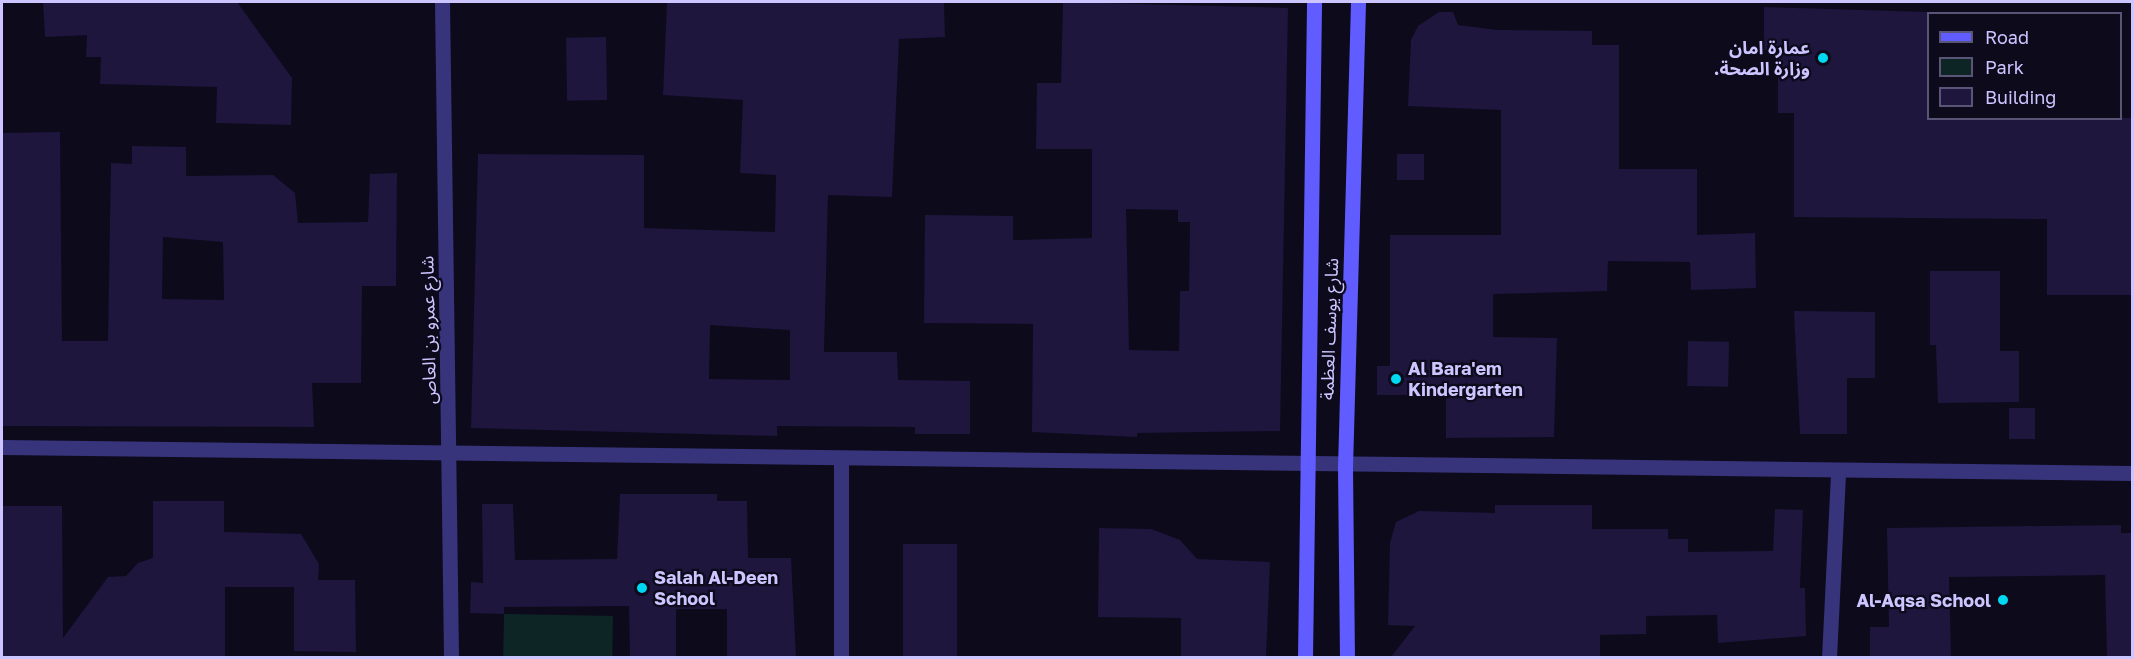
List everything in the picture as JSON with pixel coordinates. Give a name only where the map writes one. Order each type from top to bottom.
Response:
[{"type":"street","name":"شارع عمرو بن العاص","points":[[442,2],[450,450],[451,657]]},
{"type":"street","name":"شارع يوسف العظمة","points":[[1305,657],[1305,467],[1314,2]]},
{"type":"street","name":"شارع يوسف العظمة","points":[[1347,657],[1345,468],[1358,2]]},
{"type":"street","points":[[2,447],[450,450],[1345,468],[1838,473],[2133,473]]},
{"type":"street","points":[[841,458],[841,657]]},
{"type":"street","points":[[1829,657],[1838,473]]},
{"type":"green space","points":[[504,614],[613,616],[612,658],[503,657]]},
{"type":"building","points":[[43,2],[237,2],[292,78],[291,125],[216,123],[217,87],[100,84],[101,57],[86,57],[87,35],[45,37]]},
{"type":"building","points":[[667,2],[944,2],[945,37],[899,39],[892,197],[828,195],[824,352],[897,352],[898,380],[970,381],[970,434],[915,434],[915,427],[777,426],[777,436],[471,428],[478,154],[644,155],[644,228],[775,232],[776,175],[740,173],[743,100],[663,95]],"holes":[[[710,325],[790,330],[790,380],[709,379]]]},
{"type":"building","points":[[1063,2],[1288,8],[1280,431],[1137,433],[1137,437],[1032,432],[1033,324],[924,323],[925,215],[1013,216],[1013,240],[1092,238],[1092,149],[1036,149],[1037,83],[1061,83]],"holes":[[[1126,209],[1178,210],[1178,222],[1190,222],[1189,291],[1180,291],[1179,351],[1129,350]]]},
{"type":"building","points":[[1764,7],[1929,12],[1927,12],[1927,120],[2122,120],[2122,118],[2133,118],[2133,295],[2047,295],[2047,219],[1794,217],[1794,113],[1778,113],[1778,50],[1764,50]]},
{"type":"building","points":[[1439,12],[1453,12],[1458,25],[1497,30],[1592,31],[1592,45],[1619,45],[1619,169],[1697,169],[1697,235],[1755,233],[1756,288],[1691,290],[1690,262],[1608,261],[1607,291],[1493,294],[1493,337],[1557,338],[1554,437],[1446,438],[1446,395],[1377,395],[1377,366],[1390,366],[1390,235],[1501,235],[1501,110],[1408,106],[1411,40],[1418,26]]},
{"type":"building","points":[[606,37],[607,100],[567,101],[566,38]]},
{"type":"building","points":[[60,132],[62,341],[108,341],[111,163],[132,164],[132,146],[186,147],[186,176],[273,175],[295,193],[298,223],[368,222],[370,174],[397,173],[396,286],[362,286],[361,383],[312,383],[314,427],[2,426],[2,133]],"holes":[[[163,237],[223,242],[224,300],[162,299]]]},
{"type":"building","points":[[1397,154],[1424,154],[1424,180],[1397,180]]},
{"type":"building","points":[[1930,271],[2000,271],[2000,351],[2019,351],[2019,402],[1938,403],[1936,345],[1930,345]]},
{"type":"building","points":[[1794,311],[1875,312],[1875,378],[1847,378],[1847,434],[1800,434]]},
{"type":"building","points":[[1688,341],[1729,342],[1728,387],[1687,386]]},
{"type":"building","points":[[2009,408],[2035,408],[2035,439],[2009,439]]},
{"type":"building","points":[[620,494],[717,494],[717,501],[747,501],[748,558],[791,558],[796,657],[727,657],[727,609],[676,609],[676,657],[630,657],[629,606],[504,607],[504,614],[470,613],[471,582],[483,583],[482,504],[513,504],[515,560],[617,559]]},
{"type":"building","points":[[153,501],[224,501],[224,532],[301,534],[319,564],[318,580],[355,580],[356,652],[294,651],[294,587],[225,587],[225,657],[2,657],[2,506],[62,506],[63,638],[108,577],[126,576],[138,563],[153,558]]},
{"type":"building","points":[[1495,505],[1592,505],[1592,529],[1668,529],[1668,539],[1688,539],[1688,552],[1773,551],[1775,509],[1803,510],[1800,588],[1805,588],[1806,636],[1718,643],[1717,615],[1646,616],[1646,634],[1600,635],[1600,657],[1391,657],[1415,626],[1388,625],[1390,543],[1396,522],[1419,511],[1495,513]]},
{"type":"building","points":[[2121,525],[2121,533],[2133,533],[2133,657],[2107,657],[2105,575],[1949,577],[1951,657],[1870,657],[1870,627],[1889,627],[1887,528]]},
{"type":"building","points":[[1099,528],[1151,529],[1180,540],[1197,559],[1270,562],[1266,657],[1181,657],[1181,618],[1098,617]]},
{"type":"building","points":[[903,544],[957,544],[957,657],[903,657]]},
{"type":"place","name":"عمارة امان .وزارة الصحة","points":[[1823,58]]},
{"type":"place","name":"Al Bara'em Kindergarten","points":[[1396,379]]},
{"type":"place","name":"Salah Al-Deen School","points":[[642,588]]},
{"type":"place","name":"Al-Aqsa School","points":[[2003,600]]}]
